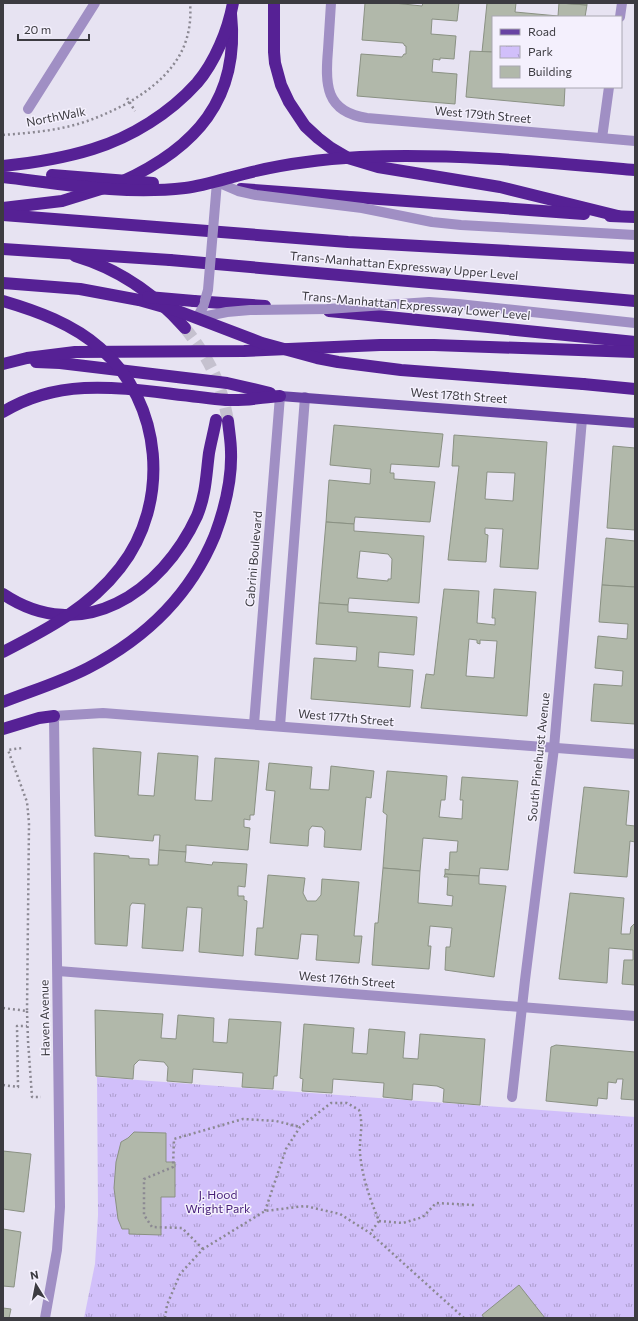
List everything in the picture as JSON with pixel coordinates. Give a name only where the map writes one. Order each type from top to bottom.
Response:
[{"type":"highway","points":[[3,208],[62,201],[102,190],[146,170],[168,156],[186,141],[212,112],[225,83],[230,65],[232,41],[229,3]]},
{"type":"highway","points":[[3,166],[45,160],[94,149],[122,138],[153,120],[198,82],[211,62],[227,29],[233,3]]},
{"type":"highway","points":[[274,3],[274,52],[275,63],[281,85],[291,106],[306,126],[331,148],[348,158],[378,167],[500,187],[618,216]]},
{"type":"highway","points":[[3,177],[116,189],[152,190],[184,188],[217,182],[281,165],[360,157],[404,156],[471,157],[635,170]]},
{"type":"highway","points":[[3,172],[635,217]]},
{"type":"highway","name":"Trans-Manhattan Expressway Upper Level","points":[[3,215],[399,246],[635,258]]},
{"type":"highway","points":[[3,244],[56,251],[106,267],[135,283],[168,310],[185,328]]},
{"type":"highway","name":"Trans-Manhattan Expressway Upper Level","points":[[3,249],[170,260],[635,301]]},
{"type":"highway","points":[[3,284],[80,289],[100,292],[178,311],[236,334],[317,358],[358,365],[409,371],[635,389]]},
{"type":"highway","name":"Trans-Manhattan Expressway Lower Level","points":[[3,284],[389,317],[635,342]]},
{"type":"highway","points":[[3,301],[44,315],[68,326],[92,341],[108,355],[130,382],[142,407],[150,434],[154,468],[149,507],[144,524],[128,556],[120,568],[107,583],[78,609],[58,622],[3,652]]},
{"type":"highway","points":[[3,365],[27,358],[75,352],[244,351],[380,345],[434,345],[635,352]]},
{"type":"highway","points":[[3,365],[31,362],[60,363],[227,383],[280,396]]},
{"type":"highway","points":[[3,412],[40,395],[72,388],[118,388],[230,400],[280,396]]},
{"type":"highway","points":[[3,594],[36,610],[67,616],[110,607],[122,601],[152,580],[169,560],[197,515],[206,486],[209,454],[216,420]]},
{"type":"highway","points":[[3,702],[71,676],[109,656],[156,621],[187,586],[199,568],[209,548],[226,503],[231,465],[228,421]]},
{"type":"highway","points":[[5,728],[39,718],[54,716]]},
{"type":"main road","name":"West 178th Street","points":[[280,396],[635,423]]},
{"type":"street","points":[[28,109],[95,3]]},
{"type":"street","name":"West 179th Street","points":[[331,3],[326,76],[328,90],[334,101],[350,114],[357,117],[366,118],[635,141]]},
{"type":"street","points":[[620,16],[622,3]]},
{"type":"street","points":[[602,138],[609,88]]},
{"type":"street","points":[[197,318],[208,290],[217,182],[238,191],[256,196],[362,208],[432,222],[635,235]]},
{"type":"street","points":[[197,318],[227,312],[250,310],[327,310],[429,302],[635,323]]},
{"type":"street","name":"Cabrini Boulevard","points":[[254,724],[280,396]]},
{"type":"street","points":[[280,726],[305,398]]},
{"type":"street","name":"South Pinehurst Avenue","points":[[512,1097],[554,748],[582,419]]},
{"type":"street","name":"West 177th Street","points":[[54,716],[103,712],[635,754]]},
{"type":"street","name":"Haven Avenue","points":[[45,1318],[54,1273],[60,1226],[54,716]]},
{"type":"street","name":"West 176th Street","points":[[58,971],[635,1016]]},
{"type":"path","name":"NorthWalk","points":[[3,135],[78,124],[106,114],[146,91],[166,75],[183,50],[190,25],[190,3]]},
{"type":"path","points":[[22,748],[8,750],[27,802],[29,823],[27,1026],[32,1097],[41,1097]]},
{"type":"path","points":[[3,1008],[27,1011]]},
{"type":"path","points":[[3,1085],[18,1087],[17,1026],[27,1026]]},
{"type":"path","points":[[265,1211],[286,1149],[300,1127],[331,1103],[347,1103],[359,1110],[362,1120],[361,1159],[368,1193],[379,1221]]},
{"type":"path","points":[[203,1249],[182,1228],[152,1227],[144,1215],[144,1179],[173,1167],[174,1139],[243,1119],[276,1121],[300,1127]]},
{"type":"path","points":[[379,1221],[403,1223],[423,1217],[436,1203],[474,1204]]},
{"type":"path","points":[[165,1318],[167,1305],[180,1274],[203,1249],[265,1211],[305,1206],[340,1214],[370,1233],[464,1318]]},
{"type":"path","points":[[370,1233],[379,1221]]},
{"type":"green space","name":"J. Hood Wright Park","points":[[97,1077],[635,1117],[635,1318],[84,1318],[95,1264],[98,1215]]},
{"type":"building","points":[[365,3],[394,3],[422,6],[423,3],[459,3],[457,21],[432,19],[431,34],[456,36],[454,59],[433,59],[432,72],[457,74],[455,104],[357,96],[361,54],[402,57],[406,54],[406,46],[403,43],[362,40]]},
{"type":"building","points":[[487,3],[516,3],[515,12],[558,16],[492,16],[492,52],[482,52]]},
{"type":"building","points":[[559,3],[587,5],[585,16],[558,16]]},
{"type":"building","points":[[560,3],[587,3],[587,5]]},
{"type":"building","points":[[470,51],[492,52],[492,88],[565,88],[564,106],[466,97]]},
{"type":"building","points":[[334,425],[443,434],[439,467],[391,464],[390,473],[394,473],[394,479],[435,482],[430,522],[355,517],[354,524],[326,522],[329,480],[370,484],[371,469],[330,465]]},
{"type":"building","points":[[454,435],[547,442],[538,569],[500,567],[503,529],[485,528],[485,534],[488,535],[486,562],[448,560],[459,466],[452,466]],"holes":[[[487,472],[515,473],[513,501],[485,499]]]},
{"type":"building","points":[[613,446],[635,448],[635,530],[607,528]]},
{"type":"building","points":[[326,522],[354,524],[354,531],[424,536],[419,603],[349,598],[348,605],[319,603]],"holes":[[[360,551],[388,554],[392,559],[391,579],[388,579],[388,581],[357,578]]]},
{"type":"building","points":[[606,538],[635,541],[635,587],[602,585]]},
{"type":"building","points":[[602,585],[635,587],[635,724],[591,721],[594,684],[622,686],[623,671],[595,668],[598,636],[627,639],[628,624],[599,622]]},
{"type":"building","points":[[444,589],[479,591],[477,623],[495,625],[495,618],[492,618],[494,589],[536,592],[527,716],[421,708],[426,674],[434,675]],"holes":[[[469,639],[477,640],[477,643],[480,644],[480,640],[497,641],[494,678],[466,676]]]},
{"type":"building","points":[[319,603],[348,605],[348,612],[417,617],[414,655],[379,652],[378,667],[413,670],[410,707],[311,699],[314,658],[356,661],[357,647],[316,644]]},
{"type":"building","points":[[93,748],[141,752],[138,795],[154,796],[158,753],[198,756],[195,800],[212,801],[215,758],[259,761],[254,815],[250,815],[250,820],[244,819],[244,827],[250,828],[248,850],[186,845],[186,852],[159,850],[160,835],[154,835],[153,841],[95,836]]},
{"type":"building","points":[[269,763],[312,767],[310,789],[329,790],[331,766],[374,771],[371,798],[366,797],[361,850],[324,847],[325,831],[322,827],[312,826],[309,830],[308,846],[270,843],[275,791],[266,790]]},
{"type":"building","points":[[387,771],[447,776],[445,800],[441,800],[439,817],[462,819],[463,800],[460,800],[462,777],[518,781],[508,870],[480,868],[479,876],[445,874],[445,869],[449,870],[450,852],[457,852],[458,841],[423,838],[420,871],[383,868],[387,815],[383,812]]},
{"type":"building","points":[[584,787],[629,791],[626,825],[635,826],[635,842],[630,841],[627,877],[574,873]]},
{"type":"building","points":[[159,850],[186,852],[185,862],[212,865],[213,862],[247,864],[245,887],[238,886],[238,896],[244,896],[244,900],[247,901],[243,956],[199,952],[202,908],[187,907],[183,951],[142,948],[145,904],[132,903],[130,906],[127,946],[95,944],[94,853],[149,859],[149,865],[158,865]]},
{"type":"building","points":[[383,868],[420,871],[418,903],[452,906],[453,896],[447,895],[448,877],[444,877],[445,874],[479,876],[479,884],[506,886],[494,977],[445,970],[446,947],[450,947],[452,928],[430,926],[428,946],[431,946],[429,969],[372,965],[375,923],[378,923]]},
{"type":"building","points":[[268,875],[305,878],[303,893],[307,901],[316,901],[321,895],[322,879],[359,882],[354,936],[362,936],[359,963],[316,960],[318,935],[301,934],[298,959],[255,955],[257,928],[263,928]]},
{"type":"building","points":[[570,893],[624,898],[621,934],[630,934],[631,927],[635,923],[635,985],[622,984],[624,960],[633,960],[633,950],[609,948],[607,983],[559,979]]},
{"type":"building","points":[[95,1010],[163,1014],[161,1038],[176,1039],[178,1015],[214,1018],[213,1042],[227,1043],[229,1019],[281,1022],[277,1076],[274,1076],[273,1089],[242,1087],[243,1073],[193,1069],[192,1083],[167,1081],[168,1067],[164,1062],[139,1060],[134,1065],[133,1079],[96,1076]]},
{"type":"building","points":[[304,1024],[354,1028],[352,1053],[367,1054],[369,1029],[405,1032],[403,1058],[418,1059],[420,1034],[485,1039],[480,1105],[443,1102],[444,1089],[437,1086],[413,1084],[412,1100],[383,1097],[384,1083],[333,1079],[332,1093],[302,1091],[303,1079],[300,1078]]},
{"type":"building","points":[[556,1045],[635,1052],[635,1100],[621,1099],[623,1079],[617,1079],[616,1083],[608,1082],[607,1099],[598,1098],[597,1106],[546,1101],[551,1047]]},
{"type":"building","points":[[134,1132],[166,1133],[166,1162],[175,1162],[175,1197],[161,1197],[161,1235],[129,1234],[129,1229],[122,1229],[118,1219],[114,1188],[116,1162],[121,1142]]},
{"type":"building","points":[[3,1151],[31,1154],[24,1212],[3,1209]]},
{"type":"building","points":[[3,1229],[21,1232],[14,1287],[3,1286]]},
{"type":"building","points":[[519,1285],[545,1318],[484,1318],[482,1315]]},
{"type":"building","points":[[3,1308],[11,1309],[9,1318],[3,1318]]},
{"type":"tunnel","points":[[185,328],[208,361],[218,383],[228,421]]}]
